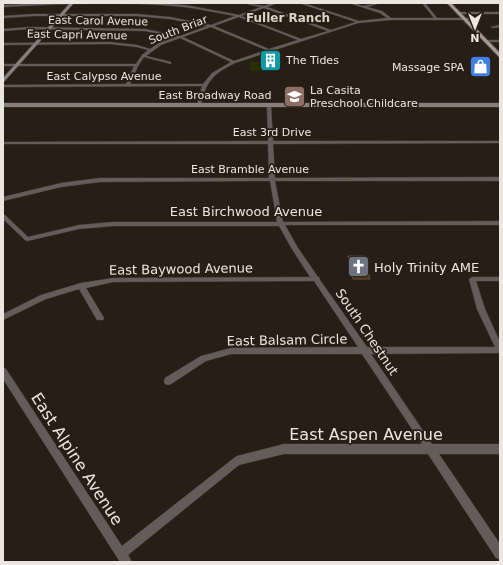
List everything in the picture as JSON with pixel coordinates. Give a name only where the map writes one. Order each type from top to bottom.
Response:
[{"type":"main road","points":[[3,80],[72,3]]},
{"type":"main road","points":[[449,3],[500,56]]},
{"type":"main road","points":[[456,3],[478,24]]},
{"type":"main road","points":[[483,29],[497,41],[500,47]]},
{"type":"main road","points":[[491,47],[500,52]]},
{"type":"main road","name":"East Broadway Road","points":[[3,105],[500,105]]},
{"type":"street","points":[[3,6],[72,3],[172,5],[202,8],[238,16],[300,40]]},
{"type":"street","points":[[244,3],[264,7],[330,30]]},
{"type":"street","name":"South Briar","points":[[128,85],[136,65],[142,56],[160,44],[276,3]]},
{"type":"street","points":[[300,3],[358,22]]},
{"type":"street","points":[[350,3],[381,12],[390,19]]},
{"type":"street","points":[[363,7],[379,3]]},
{"type":"street","points":[[423,3],[436,19]]},
{"type":"street","points":[[458,13],[500,13]]},
{"type":"street","points":[[3,17],[61,15],[153,16],[211,26],[268,50]]},
{"type":"street","points":[[199,105],[204,85],[212,74],[234,62],[330,30],[358,22],[390,19],[472,19]]},
{"type":"street","points":[[493,27],[500,26]]},
{"type":"street","name":"East Carol Avenue","points":[[3,30],[50,28],[131,29],[158,32],[181,37],[234,62]]},
{"type":"street","points":[[486,41],[497,41]]},
{"type":"street","name":"East Capri Avenue","points":[[3,44],[124,44],[150,50]]},
{"type":"street","points":[[142,56],[170,63]]},
{"type":"street","points":[[3,65],[136,65]]},
{"type":"street","name":"East Calypso Avenue","points":[[3,86],[204,85]]},
{"type":"street","name":"South Chestnut","points":[[269,105],[272,179],[280,222],[295,249],[366,351],[500,554]]},
{"type":"street","name":"East 3rd Drive","points":[[3,142],[43,145],[270,142],[500,142]]},
{"type":"street","name":"East Bramble Avenue","points":[[3,199],[61,185],[100,180],[500,179]]},
{"type":"street","name":"East Birchwood Avenue","points":[[3,216],[27,239],[79,227],[113,224],[280,222],[500,223]]},
{"type":"street","name":"East Baywood Avenue","points":[[3,317],[44,297],[81,286],[113,280],[317,279]]},
{"type":"street","points":[[500,279],[472,279],[481,309],[500,350]]},
{"type":"street","points":[[81,286],[100,318]]},
{"type":"street","name":"East Balsam Circle","points":[[168,381],[204,358],[231,351],[500,350]]},
{"type":"street","name":"East Alpine Avenue","points":[[3,372],[124,558]]},
{"type":"street","name":"East Aspen Avenue","points":[[124,558],[177,508],[237,462],[284,449],[500,449]]},
{"type":"green space","points":[[250,62],[271,62],[271,71],[250,71]]},
{"type":"building","name":"Holy Trinity AME","points":[[348,256],[364,256],[370,279],[353,279]]},
{"type":"place","name":"The Tides","points":[[270,60]]},
{"type":"place","name":"Massage SPA","points":[[480,67]]},
{"type":"place","name":"La Casita Preschool Childcare","points":[[295,96]]},
{"type":"place","name":"Holy Trinity AME","points":[[359,267]]},
{"type":"district","name":"Fuller Ranch","points":[[288,18]]}]
